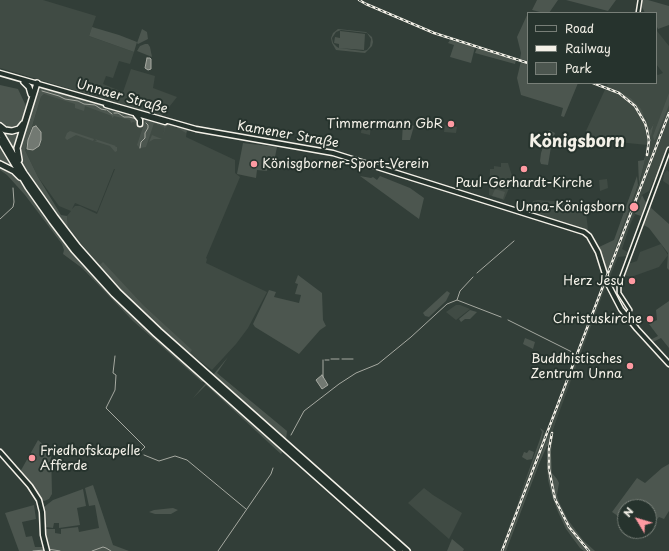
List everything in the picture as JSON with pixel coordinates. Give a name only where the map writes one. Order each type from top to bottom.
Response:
[{"type":"highway","points":[[24,82],[29,87],[31,94]]},
{"type":"highway","points":[[0,126],[5,130],[12,131],[19,129],[22,126],[35,84]]},
{"type":"highway","points":[[24,172],[18,157],[17,148],[35,84]]},
{"type":"highway","points":[[0,132],[24,172],[62,227],[107,281],[204,374]]},
{"type":"highway","points":[[0,140],[28,187],[63,236],[100,279],[140,320],[407,551]]},
{"type":"highway","points":[[0,164],[14,171],[28,187]]},
{"type":"highway","points":[[287,447],[400,551]]},
{"type":"main road","name":"Unnaer Straße","points":[[0,74],[144,116]]},
{"type":"main road","name":"Unnaer Straße","points":[[0,74],[144,116],[177,124]]},
{"type":"main road","points":[[135,114],[140,124]]},
{"type":"main road","name":"Kamener Straße","points":[[177,124],[206,131],[333,152],[584,232],[589,236],[596,248],[610,289],[625,315],[669,364]]},
{"type":"main road","points":[[0,452],[36,495],[42,512],[46,550]]},
{"type":"street","points":[[638,12],[640,0]]},
{"type":"street","points":[[625,315],[630,310],[619,291],[619,284],[669,149]]},
{"type":"shaded area","points":[[0,0],[43,0],[96,16],[89,36],[134,52],[130,64],[119,61],[113,78],[106,76],[103,84],[123,92],[131,69],[155,76],[153,88],[177,97],[162,116],[0,68]]},
{"type":"shaded area","points":[[657,31],[669,46],[669,147],[656,180],[654,179],[649,191],[642,195],[630,225],[622,249],[628,252],[627,256],[618,257],[609,279],[608,274],[615,248],[641,178],[648,145],[586,139],[586,131],[608,84],[657,84],[657,74],[663,73],[657,65]],"holes":[[[622,93],[631,98],[645,117],[650,130],[654,123],[651,136],[644,120],[634,104]]]},
{"type":"shaded area","points":[[147,58],[151,59],[151,69],[148,70],[145,68]]},
{"type":"shaded area","points":[[44,94],[187,130],[186,137],[235,160],[235,173],[240,177],[206,258],[206,263],[267,292],[248,328],[236,344],[212,370],[184,349],[127,296],[98,265],[68,227],[67,216],[71,211],[59,206],[38,177],[25,150],[41,97]],"holes":[[[115,169],[97,214],[80,206],[75,206],[72,209],[75,203],[97,212]]]},
{"type":"shaded area","points":[[362,121],[371,122],[370,135],[361,133]]},
{"type":"shaded area","points":[[445,125],[457,127],[456,133],[444,132]]},
{"type":"shaded area","points":[[36,126],[41,132],[39,146],[33,150],[27,149],[28,140],[33,127]]},
{"type":"shaded area","points":[[501,163],[508,163],[513,179],[504,200],[489,195],[490,169],[494,169],[494,166],[501,167]]},
{"type":"shaded area","points":[[667,170],[669,172],[669,185],[663,181],[664,174]]},
{"type":"shaded area","points":[[607,179],[608,188],[600,191],[599,180]]},
{"type":"shaded area","points":[[533,201],[585,203],[587,232],[579,228],[530,214]]},
{"type":"shaded area","points":[[661,244],[668,255],[659,267],[631,277],[624,275],[628,264],[637,261],[640,252]]},
{"type":"shaded area","points":[[604,282],[606,286],[552,433],[548,431],[550,424]]},
{"type":"shaded area","points":[[456,305],[470,309],[456,320],[446,312]]},
{"type":"shaded area","points":[[322,375],[328,385],[322,389],[316,380]]},
{"type":"shaded area","points":[[547,433],[549,434],[504,551],[501,551]]},
{"type":"shaded area","points":[[551,435],[551,474],[560,509],[574,533],[590,551],[588,551],[573,534],[565,521],[555,499],[549,475],[548,446]]},
{"type":"shaded area","points":[[424,488],[462,513],[449,539],[408,503]]},
{"type":"green space","points":[[537,0],[558,0],[550,12],[532,10]]},
{"type":"green space","points":[[566,0],[616,0],[608,11]]},
{"type":"green space","points":[[641,0],[648,0],[669,6],[669,25],[658,29],[657,12],[644,12],[641,5]]},
{"type":"green space","points":[[527,15],[527,61],[520,59],[521,53],[517,37]]},
{"type":"green space","points":[[92,27],[137,42],[134,52],[89,36]]},
{"type":"green space","points":[[142,29],[147,32],[148,39],[138,44],[137,43]]},
{"type":"green space","points":[[338,29],[366,32],[372,37],[372,46],[365,53],[336,50],[332,43],[331,38],[333,33]],"holes":[[[341,30],[367,33],[371,39],[370,46],[367,50],[363,51],[337,47],[333,43],[332,38],[336,32]]]},
{"type":"green space","points":[[340,31],[365,34],[364,50],[339,48],[339,44],[334,43],[335,37],[340,38]]},
{"type":"green space","points":[[450,40],[475,47],[471,63],[450,57],[454,45],[448,43]]},
{"type":"green space","points":[[148,44],[150,47],[152,57],[137,51],[140,46]]},
{"type":"green space","points":[[477,48],[516,60],[515,64],[475,53]]},
{"type":"green space","points":[[521,61],[527,64],[527,84],[578,84],[564,117],[561,116],[563,108],[521,95],[517,78]]},
{"type":"green space","points":[[0,85],[18,89],[26,106],[21,125],[16,129],[9,130],[0,124]]},
{"type":"green space","points":[[608,85],[631,98],[641,109],[650,130],[654,123],[651,137],[644,120],[634,104],[622,93]]},
{"type":"green space","points":[[42,88],[105,106],[124,114],[134,116],[138,121],[137,123],[131,123],[130,120],[114,116],[112,118],[112,116],[85,106],[84,111],[75,108],[75,104],[44,94],[41,97],[25,150],[38,177],[61,215],[67,216],[68,227],[66,227],[35,183],[19,157],[18,149],[36,93]]},
{"type":"green space","points":[[669,93],[669,105],[654,140],[653,136]]},
{"type":"green space","points":[[150,119],[169,125],[191,129],[186,133],[176,127],[167,126],[165,129],[164,127],[154,123],[146,147],[140,148],[137,145],[145,121]]},
{"type":"green space","points":[[403,122],[414,126],[410,140],[402,140]]},
{"type":"green space","points":[[22,127],[16,154],[1,129],[5,131]]},
{"type":"green space","points":[[549,130],[555,133],[552,141],[548,165],[541,164],[540,161],[541,153]]},
{"type":"green space","points":[[70,131],[94,139],[93,141],[76,135],[67,140],[65,138],[67,133]]},
{"type":"green space","points":[[152,135],[162,139],[154,139],[149,142]]},
{"type":"green space","points":[[95,139],[116,146],[117,151],[115,152],[110,146],[94,141],[97,141]]},
{"type":"green space","name":"Könisgborner-Sport-Verein","points":[[243,143],[277,147],[275,157],[269,157],[267,171],[257,170],[256,178],[237,174]]},
{"type":"green space","points":[[0,145],[14,170],[0,163]]},
{"type":"green space","points":[[648,145],[639,184],[638,161],[644,160]]},
{"type":"green space","points":[[0,165],[13,172],[19,179],[46,218],[84,266],[135,319],[204,381],[202,382],[133,321],[82,268],[63,254],[64,250],[62,244],[25,195],[7,175],[0,170]]},
{"type":"green space","points":[[360,176],[373,177],[377,180],[380,176],[410,188],[424,198],[419,219]]},
{"type":"green space","points":[[637,176],[638,185],[615,248],[608,274],[599,247],[614,240]]},
{"type":"green space","points":[[495,189],[505,192],[503,199],[492,196]]},
{"type":"green space","points":[[642,195],[646,203],[641,216],[635,214],[630,226]]},
{"type":"green space","points":[[649,206],[669,224],[669,270],[667,268],[668,253],[649,228],[642,224]]},
{"type":"green space","points":[[103,262],[143,305],[192,350],[190,353],[127,296],[99,266]]},
{"type":"green space","points":[[298,275],[322,293],[323,320],[326,326],[320,330],[299,354],[255,327],[253,324],[269,290],[276,292],[274,297],[299,303],[301,295],[295,294],[298,284],[295,283]]},
{"type":"green space","points":[[447,291],[450,293],[446,301],[429,317],[425,316],[423,313]]},
{"type":"green space","points":[[669,301],[669,348],[661,338],[653,342],[650,340],[658,336],[649,324],[657,320],[656,310]]},
{"type":"green space","points":[[470,310],[477,312],[470,319],[465,319],[461,322],[459,319]]},
{"type":"green space","points":[[525,338],[535,342],[533,349],[523,344]]},
{"type":"green space","points":[[228,357],[217,373],[287,431],[286,440],[213,375]]},
{"type":"green space","points":[[206,383],[283,451],[281,454],[206,385],[193,398]]},
{"type":"green space","points":[[540,428],[544,431],[541,442],[517,504],[540,439],[542,432]]},
{"type":"green space","points":[[545,432],[547,433],[500,551],[541,443]]},
{"type":"green space","points":[[549,434],[551,435],[548,446],[539,464],[506,551],[504,551]]},
{"type":"green space","points":[[552,435],[552,473],[559,483],[557,495],[559,502],[568,520],[583,540],[595,551],[590,551],[574,533],[566,520],[556,497],[551,474],[550,459]]},
{"type":"green space","points":[[38,440],[51,451],[52,494],[49,499],[42,502],[38,493],[20,472]]},
{"type":"green space","points":[[529,450],[534,452],[532,459],[527,460],[522,457],[524,452],[527,453]]},
{"type":"green space","points":[[547,462],[551,487],[559,509],[573,534],[588,551],[584,551],[580,548],[566,529],[558,512],[548,480]]},
{"type":"green space","points":[[669,464],[669,511],[664,519],[659,517],[657,519],[657,499],[622,499],[637,478],[645,483],[662,468]]},
{"type":"green space","points":[[93,485],[113,545],[129,551],[49,551],[45,529],[55,529],[55,533],[61,534],[61,529],[78,527],[79,532],[99,528],[95,505],[89,506],[85,488]]},
{"type":"green space","points":[[83,489],[86,506],[77,508],[80,525],[59,528],[59,523],[54,523],[53,528],[46,527],[46,512],[44,507],[53,500]]},
{"type":"green space","points":[[34,505],[36,519],[22,522],[26,537],[32,536],[35,547],[43,547],[45,551],[19,551],[5,513]]},
{"type":"green space","points":[[617,505],[617,515],[612,512]]},
{"type":"green space","points":[[173,508],[178,510],[171,514],[155,514],[149,512],[154,510]]},
{"type":"green space","points":[[452,539],[464,549],[463,551],[447,551]]},
{"type":"waterway","points":[[42,91],[65,99],[95,105],[106,110]]},
{"type":"waterway","points":[[107,110],[112,114]]},
{"type":"waterway","points":[[114,113],[118,113],[124,117],[137,119]]},
{"type":"waterway","points":[[140,148],[141,142],[145,138],[145,133],[148,128],[146,123]]},
{"type":"waterway","points":[[0,219],[13,207],[13,188]]},
{"type":"waterway","points":[[477,273],[514,241]]},
{"type":"waterway","points":[[457,300],[460,291],[473,277]]},
{"type":"waterway","points":[[291,435],[304,411],[356,373],[378,364],[411,337],[447,304],[457,300],[501,317]]},
{"type":"waterway","points":[[508,320],[572,352]]},
{"type":"waterway","points":[[115,356],[113,373],[116,375],[115,390],[106,408],[145,447],[141,451]]},
{"type":"waterway","points":[[331,359],[339,359]]},
{"type":"waterway","points":[[342,359],[353,359]]},
{"type":"waterway","points":[[323,360],[323,377]]},
{"type":"waterway","points":[[144,455],[159,461],[175,456],[187,460],[246,509]]},
{"type":"waterway","points":[[218,551],[271,474],[273,468]]},
{"type":"waterway","points":[[92,551],[103,547],[111,551]]},
{"type":"waterway","points":[[48,549],[60,551]]},
{"type":"waterway","points":[[33,551],[45,550]]},
{"type":"railway","points":[[359,0],[434,33],[527,63]]},
{"type":"railway","points":[[596,84],[619,93],[635,106],[645,123],[647,130],[649,140],[647,155]]},
{"type":"railway","points":[[502,551],[669,113]]},
{"type":"railway","points":[[552,433],[549,449],[549,469],[555,499],[569,527],[589,551]]},
{"type":"place","name":"Timmermann GbR","points":[[451,124]]},
{"type":"place","name":"Könisgborner-Sport-Verein","points":[[254,164]]},
{"type":"place","name":"Paul-Gerhardt-Kirche","points":[[524,169]]},
{"type":"place","name":"Unna-Königsborn","points":[[634,207]]},
{"type":"place","name":"Herz Jesu","points":[[632,281]]},
{"type":"place","name":"Christuskirche","points":[[650,319]]},
{"type":"place","name":"Buddhistisches Zentrum Unna","points":[[630,366]]},
{"type":"place","name":"Friedhofskapelle Afferde","points":[[32,458]]},
{"type":"district","name":"Königsborn","points":[[577,142]]}]
